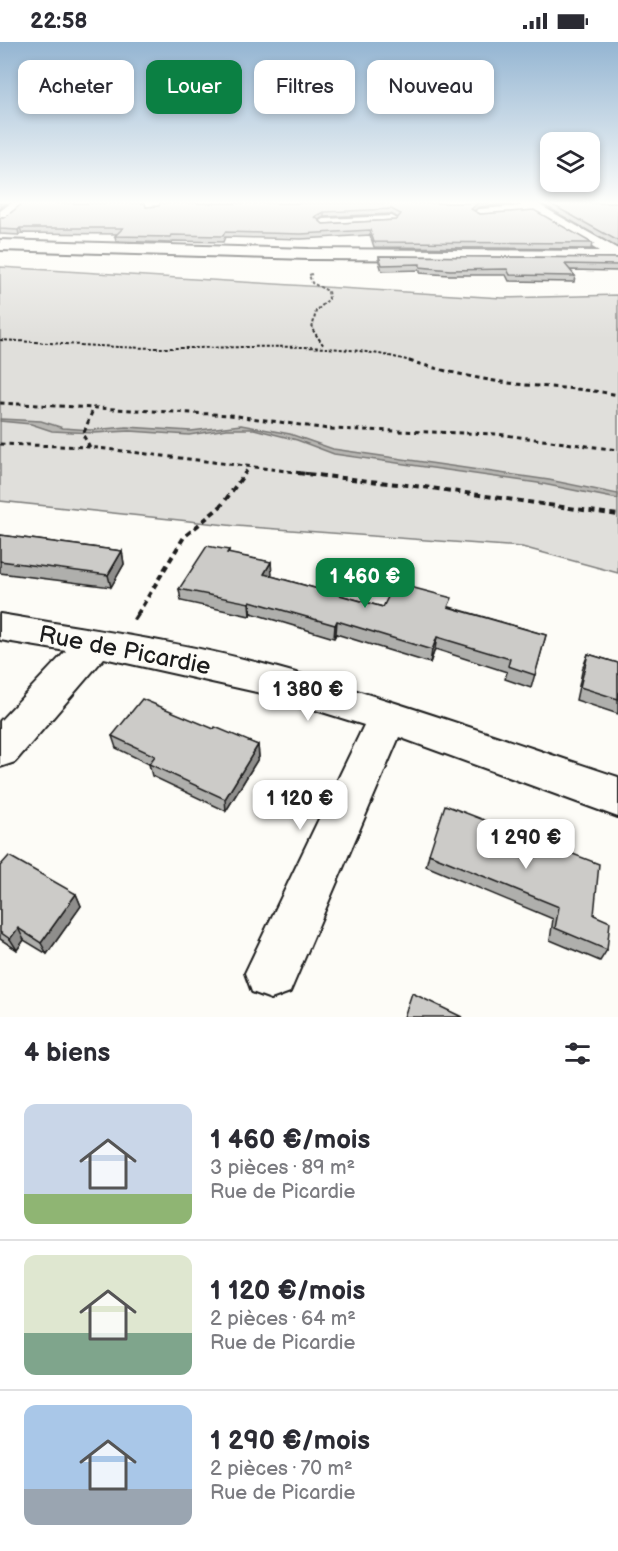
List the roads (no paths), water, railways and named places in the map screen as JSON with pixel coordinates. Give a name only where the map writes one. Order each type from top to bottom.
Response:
[{"type":"street","points":[[88,248],[344,256],[618,256]]},
{"type":"street","points":[[339,248],[344,256]]},
{"type":"street","points":[[605,248],[618,256]]},
{"type":"street","name":"Rue de Picardie","points":[[0,627],[107,646],[261,678],[388,716],[618,797]]},
{"type":"street","points":[[0,749],[107,646]]},
{"type":"street","points":[[271,973],[388,716]]}]
